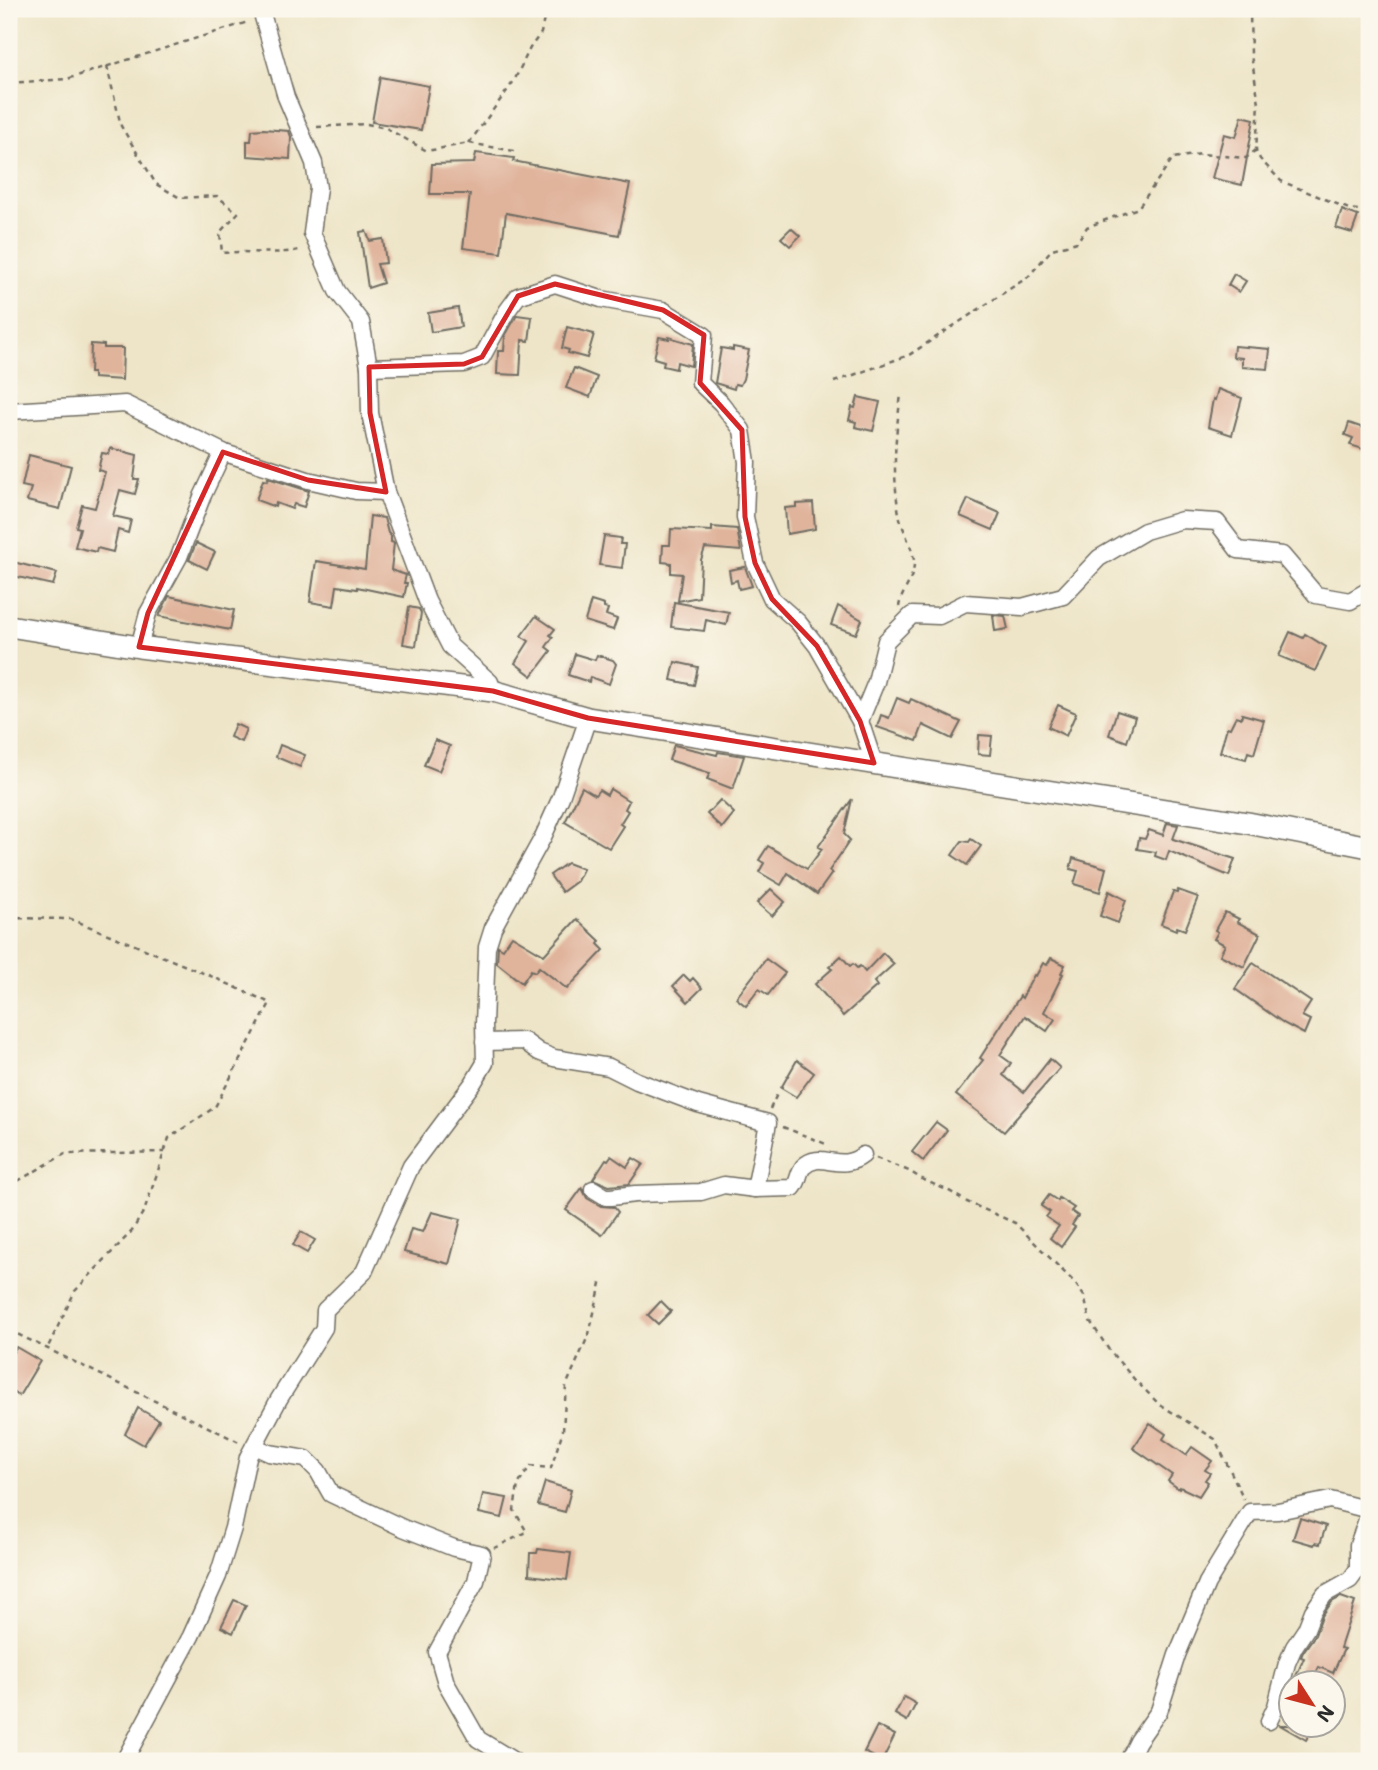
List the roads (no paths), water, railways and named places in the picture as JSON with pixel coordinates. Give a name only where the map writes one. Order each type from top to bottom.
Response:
[{"type":"street","points":[[263,17],[286,97],[314,163],[318,188],[312,233],[337,291],[361,322],[369,367],[370,413],[386,492],[427,601],[444,635],[450,646],[490,682],[493,691]]},
{"type":"street","points":[[369,367],[464,364],[482,357],[518,296],[555,284],[601,299],[663,310],[704,335],[700,383],[721,402],[742,430],[747,462],[745,517],[755,563],[772,599],[798,622],[817,646],[860,721],[874,764]]},
{"type":"street","points":[[9,411],[125,404],[223,452],[308,480],[356,491],[386,492]]},
{"type":"street","points":[[139,647],[148,614],[179,557],[223,452]]},
{"type":"street","points":[[860,721],[876,682],[886,641],[912,615],[939,616],[965,603],[1023,607],[1063,596],[1099,558],[1145,531],[1182,520],[1217,522],[1238,550],[1282,555],[1316,595],[1350,601],[1369,590]]},
{"type":"street","points":[[9,626],[139,647],[493,691],[588,718],[1248,823],[1369,847]]},
{"type":"street","points":[[124,1761],[191,1636],[218,1576],[233,1528],[248,1457],[279,1399],[324,1328],[325,1310],[364,1272],[411,1166],[485,1063],[487,947],[493,928],[561,797],[588,718]]},
{"type":"street","points":[[484,1042],[524,1041],[539,1052],[554,1058],[610,1067],[637,1081],[698,1104],[768,1123],[755,1189]]},
{"type":"street","points":[[593,1189],[611,1198],[635,1194],[701,1192],[724,1185],[755,1189],[793,1188],[802,1169],[810,1163],[825,1160],[846,1164],[863,1154]]},
{"type":"street","points":[[254,1446],[269,1453],[306,1459],[318,1471],[331,1494],[416,1533],[454,1548],[482,1554],[476,1581],[437,1652],[446,1683],[478,1739],[514,1761]]},
{"type":"street","points":[[1128,1761],[1159,1711],[1177,1655],[1207,1583],[1250,1511],[1278,1511],[1330,1500],[1369,1512],[1358,1545],[1358,1569],[1350,1580],[1325,1594],[1313,1611],[1287,1663],[1276,1706],[1269,1721]]}]
